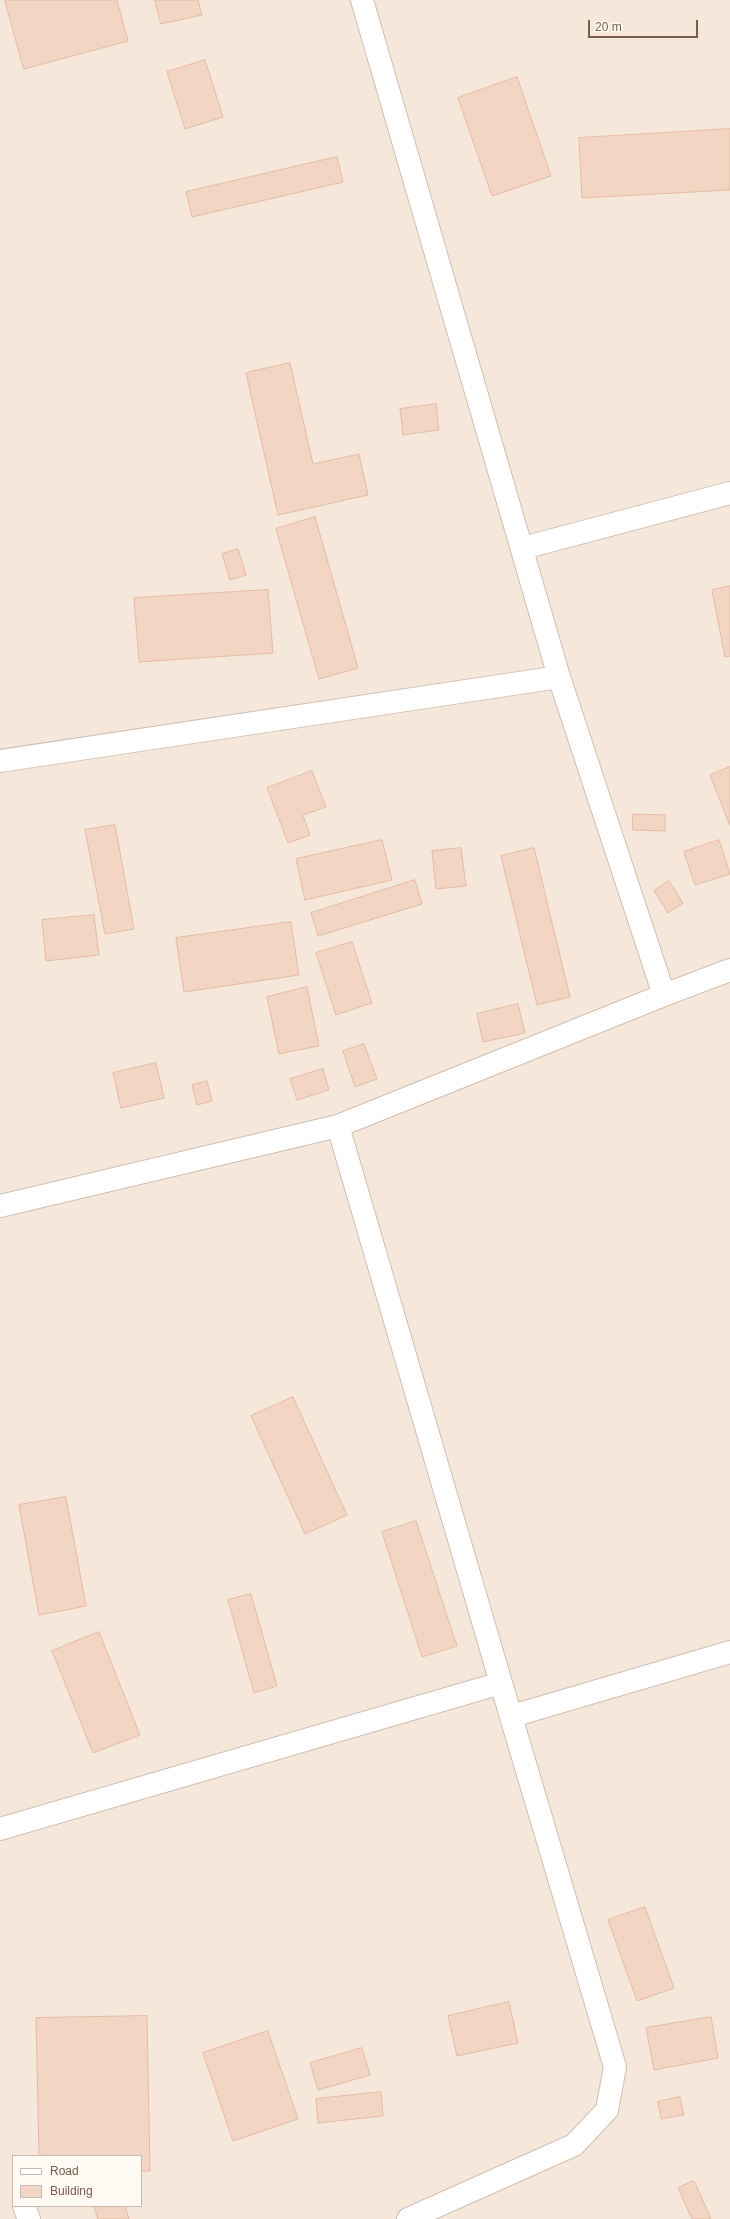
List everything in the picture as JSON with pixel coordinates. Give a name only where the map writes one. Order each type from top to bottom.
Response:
[{"type":"street","points":[[362,0],[523,548],[559,677],[664,995]]},
{"type":"street","points":[[523,548],[730,494]]},
{"type":"street","points":[[0,761],[559,677]]},
{"type":"street","points":[[0,1206],[338,1126],[730,970]]},
{"type":"street","points":[[338,1126],[615,2067],[607,2110],[574,2145],[408,2219]]},
{"type":"street","points":[[512,1716],[730,1652]]},
{"type":"street","points":[[0,1829],[501,1683]]},
{"type":"street","points":[[24,2207],[29,2219]]},
{"type":"shaded area","points":[[0,0],[730,0],[730,2219],[0,2219]]},
{"type":"building","points":[[5,0],[117,0],[128,41],[24,69]]},
{"type":"building","points":[[155,0],[198,0],[202,15],[161,24]]},
{"type":"building","points":[[205,60],[223,117],[185,129],[167,72]]},
{"type":"building","points":[[517,77],[551,176],[492,196],[458,98]]},
{"type":"building","points":[[730,129],[730,190],[582,198],[579,138]]},
{"type":"building","points":[[337,157],[343,182],[192,217],[186,192]]},
{"type":"building","points":[[290,363],[313,464],[359,454],[368,495],[278,515],[246,373]]},
{"type":"building","points":[[436,404],[439,430],[403,435],[400,409]]},
{"type":"building","points":[[315,517],[358,668],[319,679],[276,529]]},
{"type":"building","points":[[238,549],[246,575],[230,580],[222,554]]},
{"type":"building","points":[[730,586],[730,656],[725,657],[712,590]]},
{"type":"building","points":[[268,590],[273,653],[139,662],[134,598]]},
{"type":"building","points":[[730,767],[730,826],[710,775]]},
{"type":"building","points":[[312,771],[326,807],[303,815],[310,835],[288,843],[267,788]]},
{"type":"building","points":[[633,814],[665,815],[665,831],[633,830]]},
{"type":"building","points":[[115,825],[134,929],[105,934],[85,830]]},
{"type":"building","points":[[382,840],[392,880],[305,900],[296,859]]},
{"type":"building","points":[[719,840],[730,874],[695,885],[684,852]]},
{"type":"building","points":[[461,848],[466,886],[436,889],[432,851]]},
{"type":"building","points":[[534,848],[570,997],[537,1005],[501,856]]},
{"type":"building","points":[[415,880],[422,904],[318,936],[311,913]]},
{"type":"building","points":[[669,881],[683,903],[668,913],[654,891]]},
{"type":"building","points":[[94,915],[99,955],[46,961],[42,920]]},
{"type":"building","points":[[291,922],[299,975],[184,992],[176,938]]},
{"type":"building","points":[[352,942],[372,1003],[336,1015],[316,953]]},
{"type":"building","points":[[307,987],[319,1046],[279,1054],[267,997]]},
{"type":"building","points":[[518,1004],[525,1033],[483,1042],[477,1014]]},
{"type":"building","points":[[364,1044],[377,1079],[355,1087],[343,1051]]},
{"type":"building","points":[[156,1063],[164,1098],[121,1108],[113,1073]]},
{"type":"building","points":[[323,1069],[329,1090],[297,1100],[290,1079]]},
{"type":"building","points":[[207,1081],[212,1101],[197,1105],[192,1085]]},
{"type":"building","points":[[293,1397],[347,1515],[305,1534],[251,1416]]},
{"type":"building","points":[[66,1497],[86,1606],[39,1615],[19,1505]]},
{"type":"building","points":[[416,1521],[457,1646],[422,1657],[382,1532]]},
{"type":"building","points":[[251,1594],[277,1686],[254,1693],[228,1600]]},
{"type":"building","points":[[99,1632],[140,1735],[93,1753],[52,1651]]},
{"type":"building","points":[[645,1907],[674,1988],[637,2001],[608,1920]]},
{"type":"building","points":[[509,2002],[518,2043],[457,2056],[448,2016]]},
{"type":"building","points":[[147,2016],[150,2171],[142,2171],[142,2155],[39,2155],[36,2018]]},
{"type":"building","points":[[711,2017],[718,2058],[654,2070],[646,2028]]},
{"type":"building","points":[[268,2031],[298,2119],[233,2141],[203,2053]]},
{"type":"building","points":[[362,2048],[370,2075],[318,2090],[310,2063]]},
{"type":"building","points":[[381,2092],[383,2116],[318,2123],[316,2099]]},
{"type":"building","points":[[680,2097],[684,2115],[661,2119],[658,2102]]},
{"type":"building","points":[[694,2181],[711,2218],[692,2219],[678,2188]]},
{"type":"building","points":[[94,2207],[125,2207],[129,2219],[98,2219]]}]
